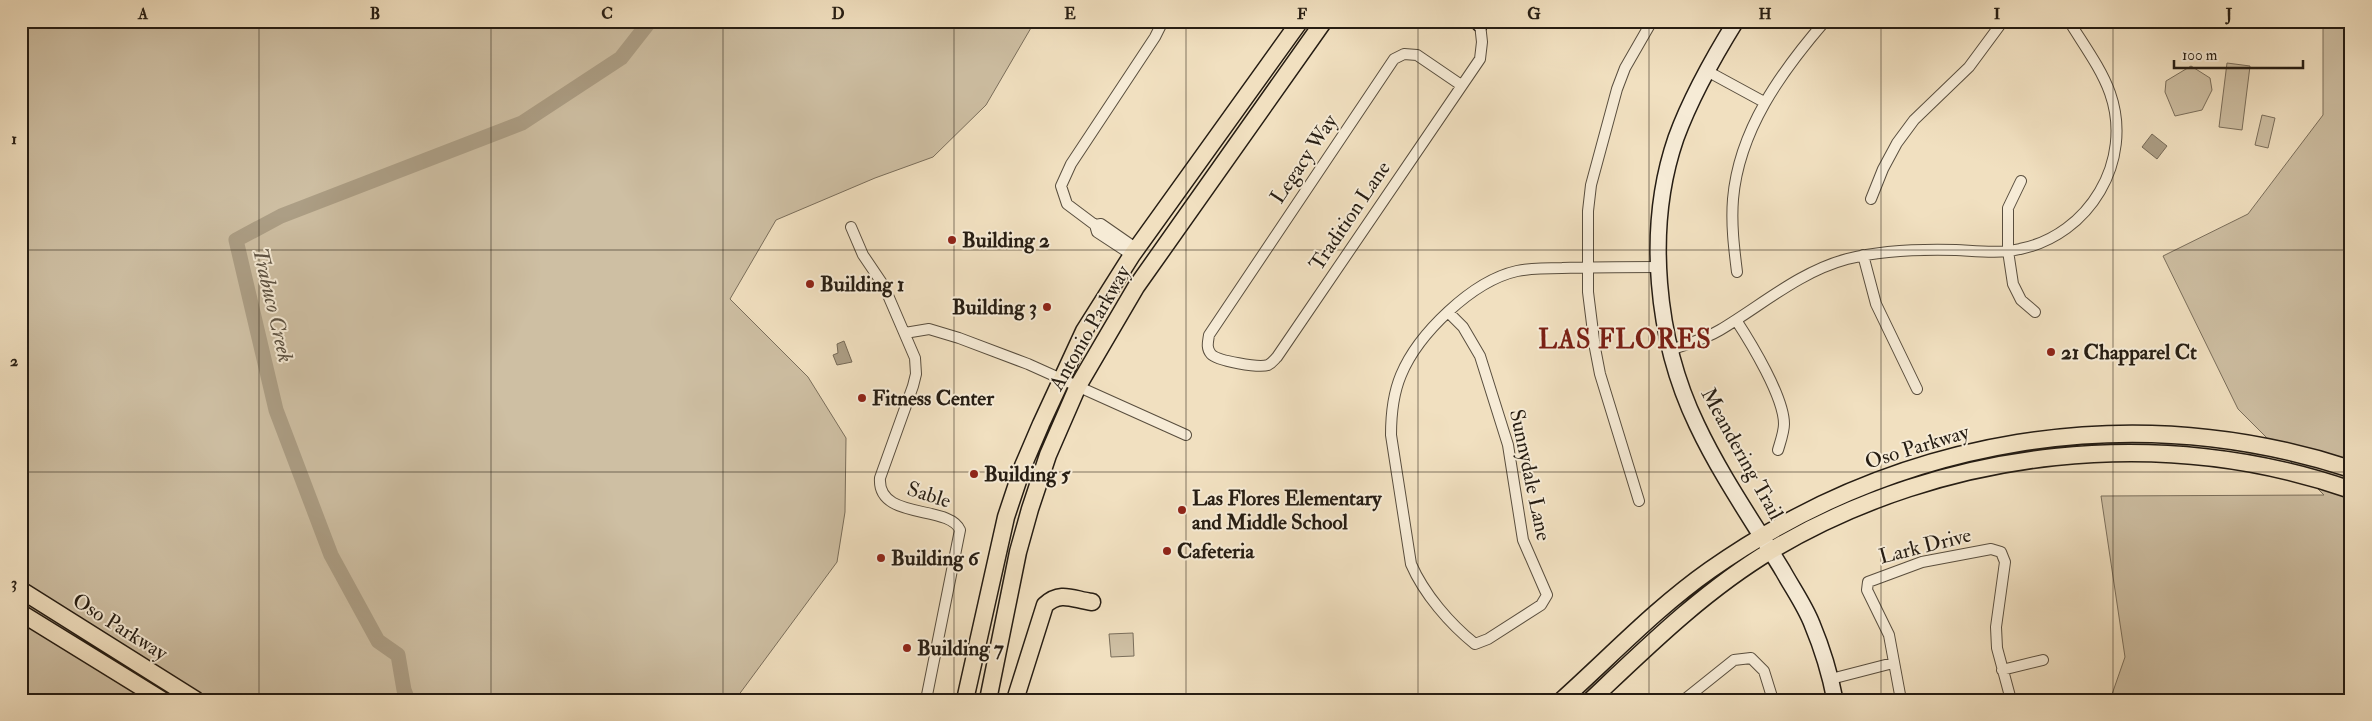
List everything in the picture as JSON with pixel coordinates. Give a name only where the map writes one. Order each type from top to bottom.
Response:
[{"type":"main road","name":"Antonio Parkway","points":[[965,700],[1006,518],[1024,466],[1061,379],[1084,331],[1134,252],[1300,21]]},
{"type":"main road","name":"Antonio Parkway","points":[[988,700],[1025,526],[1048,455],[1078,386],[1136,287],[1324,21]]},
{"type":"main road","name":"Oso Parkway","points":[[1562,700],[1663,606],[1709,570],[1762,536],[1865,484],[1907,469],[1998,446],[2072,435],[2145,433],[2212,438],[2285,451],[2351,469]]},
{"type":"main road","name":"Oso Parkway","points":[[1591,700],[1662,632],[1771,550],[1833,519],[1901,492],[1978,469],[2056,456],[2154,453],[2205,456],[2291,472],[2351,490]]},
{"type":"main road","name":"Oso Parkway","points":[[21,590],[196,700]]},
{"type":"main road","points":[[1016,700],[1045,606],[1058,596],[1067,596],[1092,602]]},
{"type":"main road","name":"Oso Parkway","points":[[21,613],[162,700]]},
{"type":"street","points":[[1134,252],[1100,224],[1094,225],[1067,204],[1061,186],[1071,164],[1155,37],[1163,21]]},
{"type":"street","points":[[1639,501],[1598,365],[1590,321],[1587,267],[1588,211],[1591,185],[1608,119],[1625,68],[1652,21]]},
{"type":"street","name":"Meandering Trail","points":[[1736,21],[1707,71],[1686,113],[1669,167],[1663,200],[1658,267],[1663,315],[1671,350],[1686,399],[1697,426],[1812,623],[1836,700]]},
{"type":"street","points":[[1737,272],[1732,230],[1733,198],[1749,134],[1764,102],[1825,21]]},
{"type":"street","points":[[1871,199],[1883,168],[1903,135],[1929,104],[1969,67],[2003,21]]},
{"type":"street","points":[[1671,350],[1718,332],[1789,284],[1822,268],[1863,255],[1926,249],[2008,251],[2034,246],[2067,230],[2083,215],[2105,182],[2114,158],[2117,135],[2115,113],[2110,93],[2069,21]]},
{"type":"street","name":"Tradition Lane","points":[[1207,346],[1212,355],[1220,359],[1262,366],[1271,364],[1480,58],[1482,42],[1478,22]]},
{"type":"street","name":"Legacy Way","points":[[1207,346],[1208,335],[1394,59],[1404,54],[1417,55],[1461,85]]},
{"type":"street","points":[[1707,71],[1764,102]]},
{"type":"street","points":[[2021,181],[2008,208],[2008,251],[2013,284],[2021,300],[2035,312]]},
{"type":"street","name":"Sable","points":[[851,228],[863,254],[884,286],[915,358],[916,374],[885,463],[879,486],[886,498],[893,504],[954,522],[960,530],[926,700]]},
{"type":"street","points":[[1863,255],[1876,304],[1918,389]]},
{"type":"street","points":[[1449,313],[1480,287],[1508,273],[1529,269],[1658,267]]},
{"type":"street","name":"Sunnydale Lane","points":[[1449,313],[1471,338],[1480,356],[1508,445],[1523,540],[1547,595],[1541,605],[1488,639],[1475,644],[1454,625],[1418,580],[1411,564],[1391,435],[1391,416],[1401,376],[1420,342],[1449,313]]},
{"type":"street","points":[[1736,320],[1750,342],[1780,405],[1784,425],[1778,450]]},
{"type":"street","points":[[905,333],[929,329],[958,338],[1078,386],[1186,435]]},
{"type":"street","name":"Lark Drive","points":[[1892,663],[1889,635],[1867,590],[1868,582],[1876,577],[1922,562],[1991,549],[2001,552],[2005,562],[1996,627],[1997,648],[2002,670]]},
{"type":"street","points":[[1684,700],[1734,660],[1751,658],[1764,671],[1773,700]]},
{"type":"street","points":[[2011,700],[2002,670],[2043,660]]},
{"type":"street","points":[[1831,679],[1892,663],[1901,700]]},
{"type":"shaded area","points":[[21,21],[1035,21],[986,105],[933,157],[875,178],[776,220],[730,299],[808,377],[846,438],[845,512],[837,562],[735,700],[21,700]]},
{"type":"shaded area","points":[[2323,21],[2351,21],[2351,700],[2110,700],[2125,657],[2101,496],[2324,495],[2238,409],[2163,256],[2248,214],[2323,115]]},
{"type":"shaded area","points":[[2227,63],[2250,66],[2242,130],[2219,127]]},
{"type":"shaded area","points":[[2191,66],[2210,78],[2212,90],[2202,110],[2175,116],[2165,92],[2166,81]]},
{"type":"shaded area","points":[[2262,115],[2275,118],[2268,148],[2255,145]]},
{"type":"shaded area","points":[[2152,134],[2167,146],[2157,159],[2142,147]]},
{"type":"shaded area","points":[[844,341],[852,362],[837,365],[833,355],[838,353],[837,344]]},
{"type":"shaded area","points":[[1133,633],[1134,656],[1111,657],[1109,634]]},
{"type":"waterway","name":"Trabuco Creek","points":[[408,700],[404,690],[398,655],[378,641],[331,555],[276,410],[236,240],[281,216],[522,123],[621,58],[650,21]]},
{"type":"place","name":"Building 2","points":[[952,240]]},
{"type":"place","name":"Building 1","points":[[810,284]]},
{"type":"place","name":"Building 3","points":[[1047,307]]},
{"type":"place","name":"21 Chapparel Ct","points":[[2051,352]]},
{"type":"place","name":"Fitness Center","points":[[862,398]]},
{"type":"place","name":"Building 5","points":[[974,474]]},
{"type":"place","name":"Las Flores Elementary and Middle School","points":[[1182,510]]},
{"type":"place","name":"Cafeteria","points":[[1167,551]]},
{"type":"place","name":"Building 6","points":[[881,558]]},
{"type":"place","name":"Building 7","points":[[907,648]]},
{"type":"district","name":"LAS FLORES","points":[[1625,340]]}]
